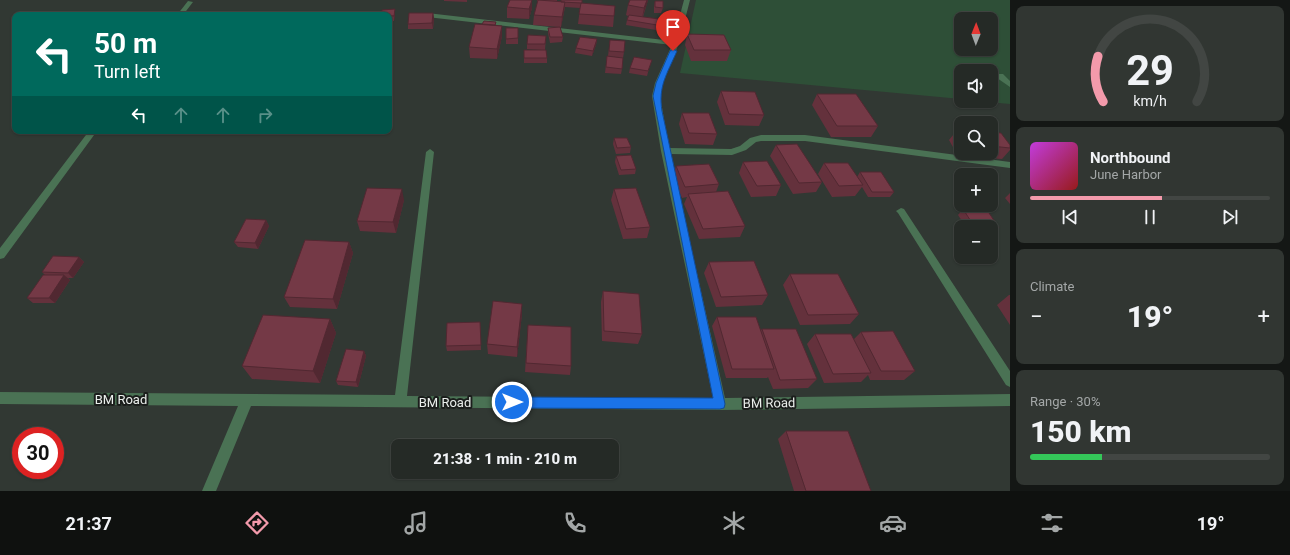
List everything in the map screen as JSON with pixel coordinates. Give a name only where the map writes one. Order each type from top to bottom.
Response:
[{"type":"street","points":[[688,0],[676,43],[659,83],[656,96],[665,151],[720,404]]},
{"type":"street","points":[[182,12],[190,2]]},
{"type":"street","points":[[427,15],[676,43]]},
{"type":"street","points":[[1000,76],[1010,85]]},
{"type":"street","points":[[0,255],[91,134]]},
{"type":"street","points":[[665,151],[732,152],[743,148],[753,140],[780,137],[806,138],[1010,165]]},
{"type":"street","points":[[400,401],[430,152]]},
{"type":"street","points":[[901,211],[1010,381]]},
{"type":"street","name":"BM Road","points":[[0,398],[720,404],[1010,400]]},
{"type":"street","points":[[209,491],[247,400]]},
{"type":"green space","points":[[696,0],[1010,0],[1010,104],[998,103],[998,64],[954,64],[954,98],[680,73]]},
{"type":"building","points":[[510,0],[532,0],[529,9],[507,7]]},
{"type":"building","points":[[538,0],[565,2],[562,17],[534,15]]},
{"type":"building","points":[[561,0],[582,0],[582,3],[561,2]]},
{"type":"building","points":[[630,0],[647,0],[644,8],[628,5]]},
{"type":"building","points":[[655,1],[663,1],[663,8],[655,7]]},
{"type":"building","points":[[581,3],[615,6],[614,16],[579,14]]},
{"type":"building","points":[[395,9],[394,16],[392,16],[392,12],[382,12],[382,10]]},
{"type":"building","points":[[409,13],[433,13],[432,23],[408,24]]},
{"type":"building","points":[[629,15],[659,19],[657,25],[627,20]]},
{"type":"building","points":[[484,21],[496,22],[495,25],[482,24]]},
{"type":"building","points":[[475,24],[502,26],[497,49],[469,47]]},
{"type":"building","points":[[560,27],[563,37],[550,37],[548,28]]},
{"type":"building","points":[[506,28],[518,28],[518,38],[506,39]]},
{"type":"building","points":[[687,34],[724,35],[731,50],[694,50]]},
{"type":"building","points":[[528,35],[546,36],[545,44],[527,44]]},
{"type":"building","points":[[580,37],[597,39],[593,51],[576,48]]},
{"type":"building","points":[[610,40],[625,41],[624,52],[609,51]]},
{"type":"building","points":[[524,50],[546,50],[547,58],[524,58]]},
{"type":"building","points":[[607,56],[623,58],[622,69],[606,67]]},
{"type":"building","points":[[634,57],[652,60],[648,71],[630,68]]},
{"type":"building","points":[[721,91],[755,92],[764,115],[729,114]]},
{"type":"building","points":[[817,94],[856,94],[878,126],[837,126]]},
{"type":"building","points":[[682,113],[709,113],[717,134],[689,133]]},
{"type":"building","points":[[998,133],[1001,133],[1010,145],[1010,148],[998,147]]},
{"type":"building","points":[[614,138],[627,138],[631,147],[617,148]]},
{"type":"building","points":[[797,144],[822,182],[799,183],[776,145]]},
{"type":"building","points":[[631,155],[636,169],[621,170],[616,156]]},
{"type":"building","points":[[767,161],[781,185],[757,186],[743,162]]},
{"type":"building","points":[[824,163],[848,163],[863,185],[839,186]]},
{"type":"building","points":[[709,164],[719,184],[685,187],[676,166]]},
{"type":"building","points":[[860,172],[881,172],[894,192],[872,192]]},
{"type":"building","points":[[367,188],[402,189],[393,222],[357,221]]},
{"type":"building","points":[[636,188],[650,227],[626,229],[614,189]]},
{"type":"building","points":[[728,191],[745,226],[703,229],[688,194]]},
{"type":"building","points":[[965,212],[988,212],[994,220],[970,220]]},
{"type":"building","points":[[246,219],[266,220],[255,243],[234,242]]},
{"type":"building","points":[[305,240],[349,242],[333,299],[284,297]]},
{"type":"building","points":[[53,256],[79,257],[68,273],[42,272]]},
{"type":"building","points":[[754,261],[768,295],[721,297],[709,262]]},
{"type":"building","points":[[790,274],[838,274],[859,314],[808,315]]},
{"type":"building","points":[[43,275],[64,275],[49,298],[27,298]]},
{"type":"building","points":[[603,291],[639,294],[642,334],[604,331]]},
{"type":"building","points":[[493,301],[522,304],[517,347],[487,344]]},
{"type":"building","points":[[263,315],[330,319],[313,371],[242,366]]},
{"type":"building","points":[[717,317],[756,317],[774,369],[732,369]]},
{"type":"building","points":[[480,322],[481,345],[446,346],[447,323]]},
{"type":"building","points":[[528,325],[571,327],[571,366],[526,363]]},
{"type":"building","points":[[762,329],[796,329],[817,379],[780,380]]},
{"type":"building","points":[[893,331],[915,371],[881,371],[861,332]]},
{"type":"building","points":[[815,334],[851,334],[871,373],[833,374]]},
{"type":"building","points":[[346,349],[364,351],[356,382],[336,381]]},
{"type":"building","points":[[786,431],[848,431],[871,491],[806,491]]},
{"type":"route","points":[[512,402],[720,404],[665,151],[656,96],[659,83],[673,51]]}]
